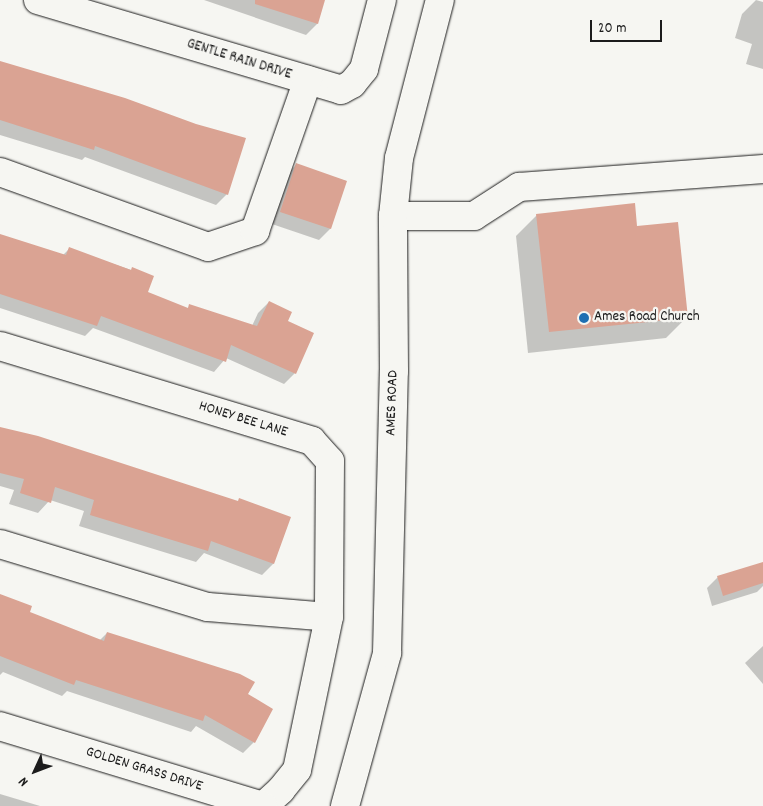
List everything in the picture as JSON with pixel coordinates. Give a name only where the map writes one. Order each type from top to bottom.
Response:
[{"type":"street","name":"GENTLE RAIN DRIVE","points":[[38,0],[341,90],[352,84],[364,69],[382,0]]},
{"type":"street","name":"AMES ROAD","points":[[345,806],[387,653],[394,371],[393,216],[399,158],[440,0]]},
{"type":"street","points":[[0,172],[208,247],[255,231],[308,80]]},
{"type":"street","points":[[393,216],[474,216],[519,187],[763,170]]},
{"type":"street","name":"HONEY BEE LANE","points":[[0,346],[312,441],[330,462],[329,617]]},
{"type":"street","points":[[0,544],[208,607],[329,617]]},
{"type":"street","name":"GOLDEN GRASS DRIVE","points":[[0,726],[206,798],[263,806],[282,790],[297,770],[329,617]]},
{"type":"building","points":[[255,0],[325,0],[318,24],[255,4]]},
{"type":"building","points":[[0,61],[125,98],[196,124],[246,138],[228,195],[95,146],[94,150],[0,120]]},
{"type":"building","points":[[296,163],[347,181],[331,229],[280,212]]},
{"type":"building","points":[[635,203],[637,226],[678,222],[688,318],[549,332],[536,214]]},
{"type":"building","points":[[0,234],[66,255],[69,247],[131,270],[132,267],[154,276],[148,292],[188,308],[189,304],[257,326],[269,301],[292,312],[288,321],[314,333],[296,374],[231,345],[226,362],[101,316],[97,326],[0,294]]},
{"type":"building","points":[[0,427],[38,436],[238,501],[239,498],[291,517],[274,564],[211,541],[208,551],[90,515],[94,500],[55,487],[51,503],[20,493],[24,479],[0,473]]},
{"type":"building","points":[[763,562],[763,583],[723,596],[717,576]]},
{"type":"building","points":[[0,594],[32,606],[30,612],[104,641],[107,632],[240,674],[255,682],[248,694],[273,709],[255,743],[205,715],[203,721],[76,680],[74,685],[0,656]]},
{"type":"place","name":"Ames Road Church","points":[[584,318]]}]
